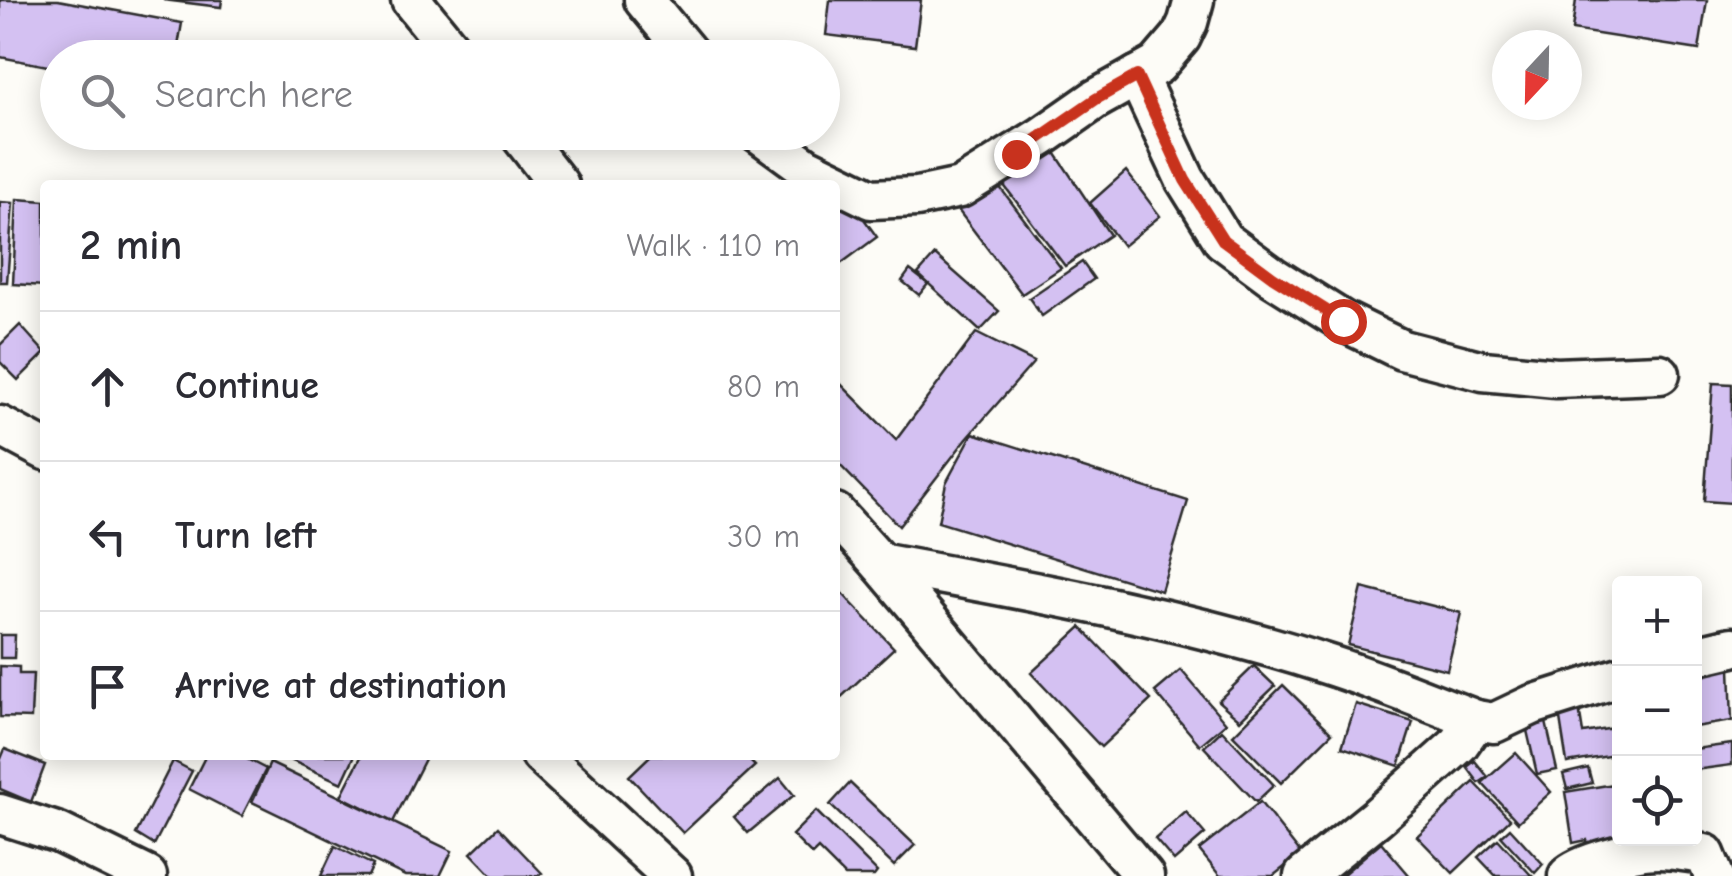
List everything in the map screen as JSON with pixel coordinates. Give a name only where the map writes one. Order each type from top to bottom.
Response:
[{"type":"street","points":[[410,0],[443,40]]},
{"type":"street","points":[[644,0],[677,40]]},
{"type":"street","points":[[840,184],[871,199],[917,197],[960,188],[1096,99],[1157,65],[1188,22],[1194,0]]},
{"type":"street","points":[[1137,76],[1185,180],[1223,240],[1343,321],[1402,350],[1482,371],[1556,378],[1660,374]]},
{"type":"street","points":[[532,150],[555,180]]},
{"type":"street","points":[[783,150],[832,180]]},
{"type":"street","points":[[0,426],[40,447]]},
{"type":"street","points":[[840,519],[1144,876]]},
{"type":"street","points":[[880,563],[1068,598],[1205,630],[1327,664],[1476,720],[1494,723],[1532,705],[1612,679]]},
{"type":"street","points":[[1702,654],[1732,647]]},
{"type":"street","points":[[1304,876],[1459,744],[1476,720]]},
{"type":"street","points":[[546,760],[672,876]]},
{"type":"street","points":[[0,814],[59,833],[147,876]]},
{"type":"street","points":[[1568,876],[1574,869],[1598,861],[1654,848],[1717,860]]},
{"type":"building","points":[[0,0],[58,0],[182,23],[179,40],[40,40],[40,65],[0,57]]},
{"type":"building","points":[[163,0],[222,0],[221,7]]},
{"type":"building","points":[[830,0],[921,0],[915,46],[826,35]]},
{"type":"building","points":[[1576,0],[1707,0],[1699,50],[1572,30]]},
{"type":"building","points":[[1052,148],[1110,235],[1065,266],[1000,180]]},
{"type":"building","points":[[1126,171],[1160,216],[1123,246],[1090,203]]},
{"type":"building","points":[[996,182],[1061,268],[1022,294],[955,206]]},
{"type":"building","points":[[846,194],[877,237],[840,264],[840,198]]},
{"type":"building","points":[[17,199],[40,201],[40,286],[13,284]]},
{"type":"building","points":[[0,202],[13,203],[7,282],[0,282]]},
{"type":"building","points":[[935,255],[999,311],[980,331],[918,274]]},
{"type":"building","points":[[1082,262],[1094,279],[1042,316],[1029,298]]},
{"type":"building","points":[[910,270],[928,284],[919,295],[902,281]]},
{"type":"building","points":[[20,325],[40,347],[40,358],[18,380],[0,362],[0,345]]},
{"type":"building","points":[[976,333],[1034,362],[967,438],[899,526],[840,465],[840,383],[896,440]]},
{"type":"building","points":[[1713,383],[1732,384],[1732,503],[1704,501]]},
{"type":"building","points":[[973,433],[1188,501],[1161,591],[938,522],[946,483]]},
{"type":"building","points":[[1362,588],[1461,613],[1447,670],[1348,645]]},
{"type":"building","points":[[840,591],[894,648],[840,698]]},
{"type":"building","points":[[1081,627],[1151,700],[1101,747],[1031,673]]},
{"type":"building","points":[[0,635],[15,635],[14,658],[0,658]]},
{"type":"building","points":[[1714,659],[1716,670],[1730,668],[1732,721],[1702,726],[1702,661]]},
{"type":"building","points":[[0,666],[19,667],[19,674],[33,674],[31,718],[0,717]]},
{"type":"building","points":[[1254,666],[1275,686],[1240,720],[1218,701]]},
{"type":"building","points":[[1181,670],[1226,723],[1200,745],[1155,692]]},
{"type":"building","points":[[1283,685],[1332,733],[1281,783],[1233,735]]},
{"type":"building","points":[[1577,696],[1583,733],[1612,728],[1612,755],[1567,763],[1557,700]]},
{"type":"building","points":[[1356,704],[1413,722],[1399,766],[1342,747]]},
{"type":"building","points":[[1543,709],[1557,770],[1537,774],[1523,713]]},
{"type":"building","points":[[1222,730],[1274,785],[1256,802],[1204,747]]},
{"type":"building","points":[[1732,744],[1732,765],[1702,769],[1702,748]]},
{"type":"building","points":[[5,749],[45,765],[31,802],[0,789],[0,761]]},
{"type":"building","points":[[1516,753],[1551,792],[1518,822],[1482,783]]},
{"type":"building","points":[[204,760],[249,760],[266,769],[242,816],[189,789]]},
{"type":"building","points":[[290,760],[353,760],[342,783]]},
{"type":"building","points":[[359,760],[424,760],[393,822],[341,796]]},
{"type":"building","points":[[646,760],[749,760],[755,766],[683,833],[629,776]]},
{"type":"building","points":[[173,761],[192,771],[154,845],[136,834]]},
{"type":"building","points":[[1475,761],[1488,777],[1479,783],[1467,767]]},
{"type":"building","points":[[270,763],[452,851],[440,876],[405,876],[252,802]]},
{"type":"building","points":[[1588,768],[1592,783],[1567,789],[1563,774]]},
{"type":"building","points":[[780,778],[794,795],[748,833],[734,817]]},
{"type":"building","points":[[1474,782],[1510,819],[1453,873],[1417,836]]},
{"type":"building","points":[[850,783],[915,845],[894,866],[830,805]]},
{"type":"building","points":[[1612,784],[1612,840],[1588,848],[1587,840],[1573,843],[1565,792]]},
{"type":"building","points":[[1260,802],[1301,854],[1273,876],[1220,876],[1199,850]]},
{"type":"building","points":[[816,811],[877,872],[874,876],[845,876],[818,849],[812,855],[792,835]]},
{"type":"building","points":[[1186,812],[1205,834],[1174,861],[1155,839]]},
{"type":"building","points":[[498,827],[542,873],[493,876],[471,853]]},
{"type":"building","points":[[1510,828],[1543,864],[1535,873],[1501,836]]},
{"type":"building","points":[[1498,839],[1532,876],[1496,876],[1478,857]]},
{"type":"building","points":[[1381,842],[1410,876],[1341,876]]},
{"type":"building","points":[[335,846],[373,865],[368,876],[321,876]]},
{"type":"route","points":[[1016,154],[1137,76],[1185,180],[1223,240],[1343,321]]}]
